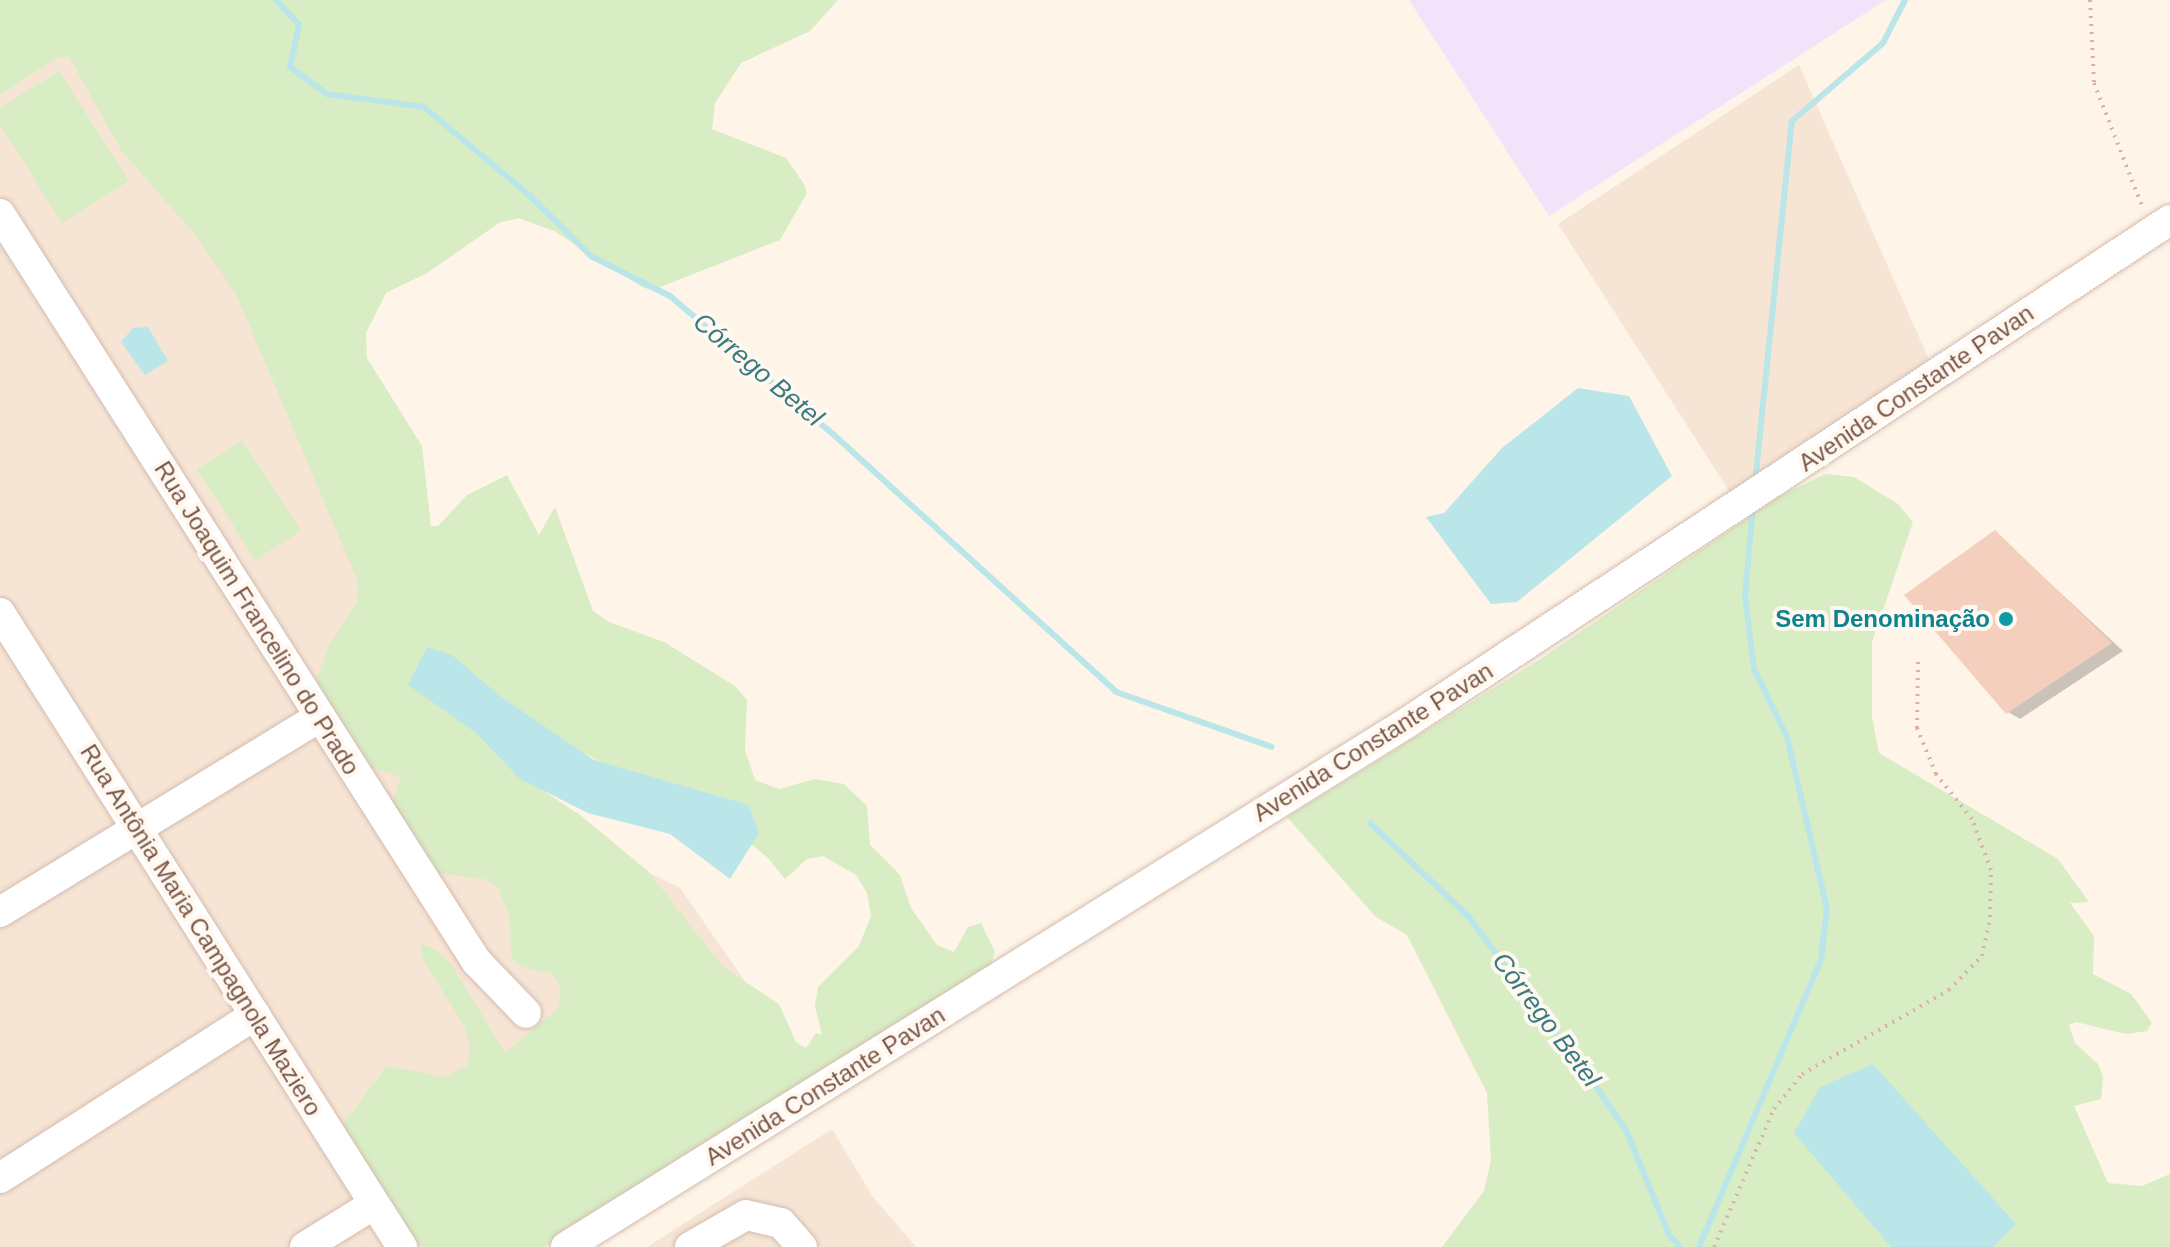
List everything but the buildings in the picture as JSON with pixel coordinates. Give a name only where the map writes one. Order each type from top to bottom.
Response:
[{"type":"street","name":"Rua Joaquim Francelino do Prado","points":[[0,214],[476,961],[526,1013]]},
{"type":"street","name":"Avenida Constante Pavan","points":[[566,1247],[1408,722],[2161,226]]},
{"type":"street","name":"Rua Antônia Maria Campagnola Maziero","points":[[0,613],[8,645],[135,825],[402,1247]]},
{"type":"street","points":[[0,912],[135,825],[320,717]]},
{"type":"street","points":[[0,1178],[255,1015]]},
{"type":"street","points":[[305,1247],[374,1204]]},
{"type":"street","points":[[690,1247],[746,1215],[781,1223],[802,1247]]},
{"type":"path","points":[[2090,0],[2094,83],[2161,226]]},
{"type":"path","points":[[1714,1247],[1774,1109],[1802,1074],[1949,990],[1982,956],[1990,917],[1991,870],[1972,819],[1936,774],[1917,728],[1918,661]]},
{"type":"shaded area","points":[[0,0],[67,0],[262,294],[386,654],[588,843],[680,888],[809,1073],[530,1247],[0,1247]]},
{"type":"shaded area","points":[[1409,0],[1886,0],[1549,216]]},
{"type":"shaded area","points":[[1799,65],[1930,362],[1731,494],[1558,224]]},
{"type":"shaded area","points":[[832,1129],[873,1197],[916,1247],[647,1247]]},
{"type":"green space","points":[[0,0],[838,0],[810,31],[741,63],[715,103],[712,129],[786,158],[804,184],[807,193],[780,240],[660,287],[660,293],[642,287],[554,231],[518,218],[499,223],[427,273],[386,293],[366,333],[367,358],[422,446],[431,526],[438,526],[467,495],[507,475],[539,535],[555,507],[593,611],[609,622],[664,642],[735,686],[747,700],[745,750],[755,780],[779,789],[815,779],[844,784],[867,806],[870,845],[900,875],[911,908],[937,945],[954,952],[968,927],[981,923],[995,952],[988,971],[969,988],[545,1247],[423,1247],[406,1231],[331,1140],[387,1066],[444,1077],[467,1066],[470,1047],[464,1025],[423,961],[420,943],[438,951],[452,965],[505,1053],[557,1009],[561,990],[553,974],[522,967],[512,959],[509,915],[498,888],[484,879],[435,873],[390,809],[401,777],[372,768],[338,745],[316,701],[317,677],[330,643],[357,602],[358,582],[236,294],[197,237],[121,150],[69,57],[57,58],[0,95]],"holes":[[[468,688],[643,786],[696,798],[768,858],[785,879],[807,859],[823,856],[856,875],[867,893],[871,916],[859,946],[818,987],[815,1006],[822,1035],[816,1033],[806,1048],[796,1042],[779,1004],[723,967],[648,871],[580,815],[512,770]]]},
{"type":"green space","points":[[59,71],[129,181],[62,223],[0,125],[0,108]]},
{"type":"green space","points":[[242,440],[301,531],[256,560],[197,469]]},
{"type":"green space","points":[[1825,474],[1854,477],[1898,504],[1913,522],[1872,642],[1872,717],[1879,753],[2058,859],[2089,902],[2070,903],[2094,936],[2093,974],[2131,994],[2152,1023],[2147,1031],[2126,1034],[2076,1022],[2069,1025],[2075,1043],[2098,1064],[2103,1077],[2101,1099],[2074,1106],[2108,1183],[2142,1186],[2170,1174],[2170,1247],[1442,1247],[1484,1191],[1491,1160],[1487,1093],[1407,935],[1376,917],[1287,817],[1539,660],[1780,496]]},
{"type":"water","points":[[148,327],[168,361],[145,375],[121,342],[133,328]]},
{"type":"water","points":[[1578,388],[1629,396],[1672,476],[1517,602],[1491,604],[1426,517],[1444,513],[1502,448]]},
{"type":"water","points":[[427,647],[452,655],[500,696],[594,760],[749,805],[759,833],[730,879],[670,834],[588,813],[520,779],[476,733],[408,685]]},
{"type":"water","points":[[1873,1064],[2016,1224],[1993,1247],[1891,1247],[1794,1133],[1820,1087]]},
{"type":"waterway","name":"Córrego Betel","points":[[276,0],[299,25],[290,67],[327,94],[424,107],[530,196],[591,256],[670,296],[834,435],[1116,692],[1272,747]]},
{"type":"waterway","points":[[1755,483],[1792,121],[1883,43],[1905,0]]},
{"type":"waterway","points":[[1699,1247],[1821,960],[1827,909],[1787,737],[1754,669],[1745,597],[1753,506]]},
{"type":"waterway","name":"Córrego Betel","points":[[1370,823],[1467,915],[1594,1084],[1626,1130],[1669,1235],[1680,1247]]},
{"type":"place","name":"Sem Denominação","points":[[2006,619]]}]
